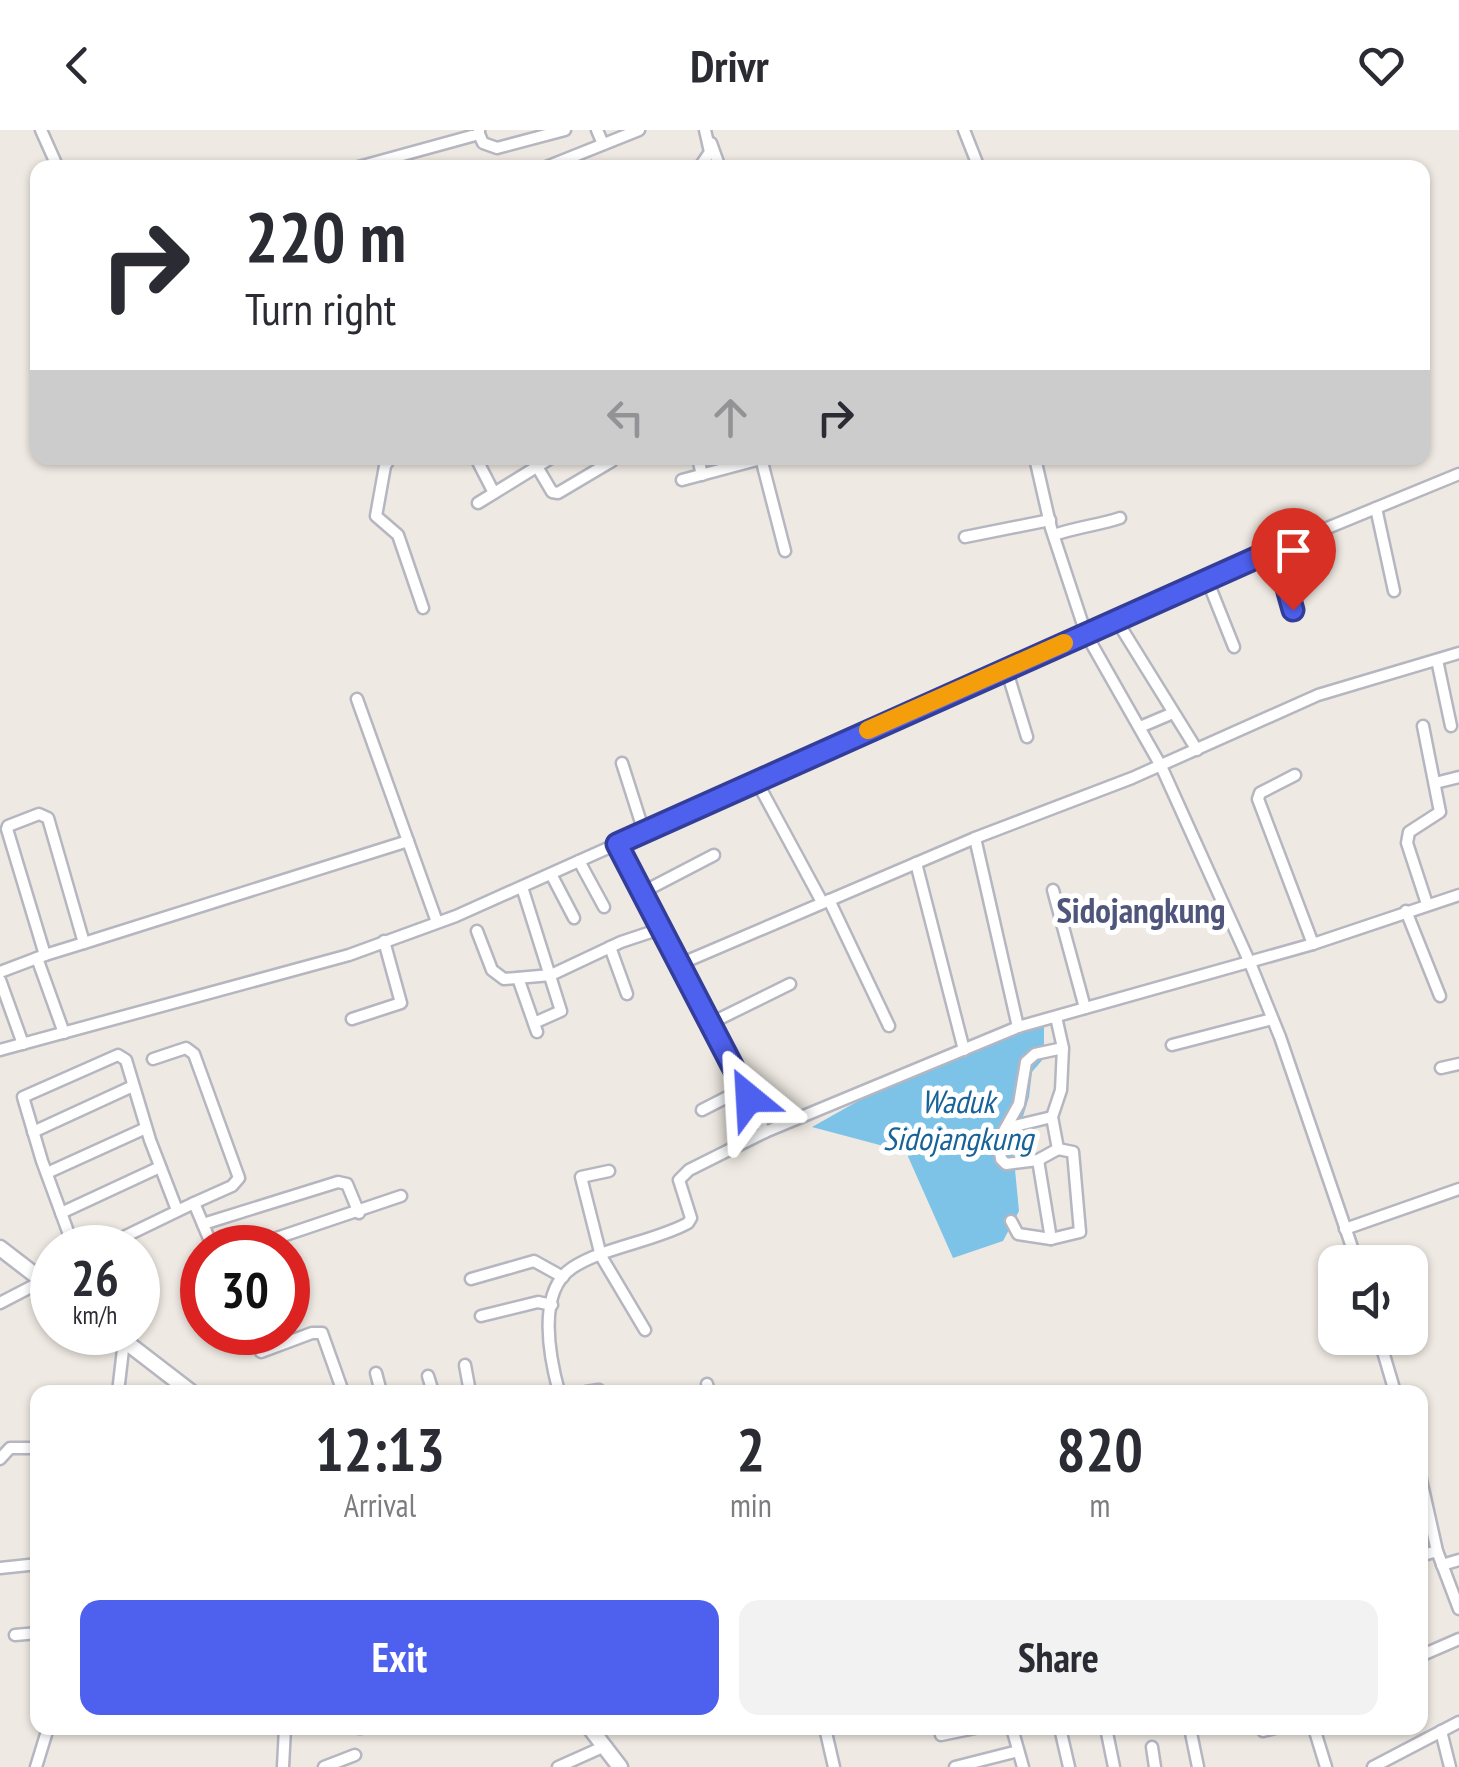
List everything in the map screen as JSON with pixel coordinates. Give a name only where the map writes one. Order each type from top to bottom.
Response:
[{"type":"main road","points":[[0,1248],[30,1268]]},
{"type":"main road","points":[[142,1355],[181,1385]]},
{"type":"main road","points":[[596,1735],[620,1767]]},
{"type":"street","points":[[41,130],[54,160]]},
{"type":"street","points":[[382,160],[479,132],[483,142],[497,148],[564,130]]},
{"type":"street","points":[[597,130],[603,144]]},
{"type":"street","points":[[564,160],[639,130]]},
{"type":"street","points":[[705,130],[717,160]]},
{"type":"street","points":[[964,130],[976,160]]},
{"type":"street","points":[[705,160],[710,142]]},
{"type":"street","points":[[386,465],[376,516],[398,535],[423,608]]},
{"type":"street","points":[[480,465],[494,493]]},
{"type":"street","points":[[478,504],[530,465]]},
{"type":"street","points":[[536,465],[552,492],[558,493],[607,465]]},
{"type":"street","points":[[700,465],[702,474]]},
{"type":"street","points":[[682,480],[736,465]]},
{"type":"street","points":[[765,465],[786,551]]},
{"type":"street","points":[[1037,465],[1086,634],[1161,766],[1250,963],[1351,1245]]},
{"type":"street","points":[[0,1050],[350,955],[437,922],[1276,549],[1459,474]]},
{"type":"street","points":[[1376,508],[1394,591]]},
{"type":"street","points":[[1054,535],[1120,518]]},
{"type":"street","points":[[964,537],[1050,520]]},
{"type":"street","points":[[1276,549],[1293,610]]},
{"type":"street","points":[[1208,582],[1234,647]]},
{"type":"street","points":[[1118,620],[1196,750]]},
{"type":"street","points":[[680,964],[976,838],[1161,766],[1318,695],[1459,653]]},
{"type":"street","points":[[1437,660],[1451,726]]},
{"type":"street","points":[[1006,668],[1026,738]]},
{"type":"street","points":[[357,700],[437,922]]},
{"type":"street","points":[[1140,727],[1174,713]]},
{"type":"street","points":[[1422,726],[1440,812],[1407,837],[1427,904]]},
{"type":"street","points":[[622,763],[644,832]]},
{"type":"street","points":[[1295,775],[1260,792],[1258,800],[1314,944]]},
{"type":"street","points":[[1435,782],[1459,777]]},
{"type":"street","points":[[756,780],[890,1026]]},
{"type":"street","points":[[64,1033],[40,956],[8,826],[39,814],[48,818],[84,942]]},
{"type":"street","points":[[976,838],[1018,1027]]},
{"type":"street","points":[[0,972],[40,956],[408,841]]},
{"type":"street","points":[[617,844],[765,1132]]},
{"type":"street","points":[[641,893],[714,855]]},
{"type":"street","points":[[580,861],[604,906]]},
{"type":"street","points":[[916,863],[964,1050]]},
{"type":"street","points":[[551,874],[574,918]]},
{"type":"street","points":[[518,978],[535,1028],[560,1014],[522,887]]},
{"type":"street","points":[[1053,890],[1086,1008]]},
{"type":"street","points":[[557,1385],[549,1354],[549,1320],[563,1278],[575,1266],[688,1223],[691,1218],[679,1180],[683,1173],[765,1132],[1018,1027],[1314,944],[1459,895]]},
{"type":"street","points":[[1406,910],[1440,996]]},
{"type":"street","points":[[477,931],[496,976],[504,979],[548,975],[610,946],[660,929]]},
{"type":"street","points":[[352,1018],[401,1002],[384,942]]},
{"type":"street","points":[[610,946],[628,994]]},
{"type":"street","points":[[0,980],[23,1044]]},
{"type":"street","points":[[711,1023],[790,984]]},
{"type":"street","points":[[1056,1017],[1063,1048],[1061,1090],[1052,1117],[1058,1149]]},
{"type":"street","points":[[1172,1046],[1272,1018]]},
{"type":"street","points":[[147,1225],[232,1186],[239,1178],[191,1050],[186,1048],[153,1059]]},
{"type":"street","points":[[1011,1221],[1018,1234],[1051,1239],[1080,1230],[1074,1152],[1058,1149],[1038,1160],[1006,1164],[1000,1140],[1019,1104],[1030,1058],[1063,1048]]},
{"type":"street","points":[[65,1225],[46,1174],[24,1095],[118,1054],[126,1060],[177,1210]]},
{"type":"street","points":[[1441,1068],[1459,1064]]},
{"type":"street","points":[[34,1132],[133,1086]]},
{"type":"street","points":[[702,1110],[744,1088]]},
{"type":"street","points":[[1006,1128],[1052,1117]]},
{"type":"street","points":[[46,1174],[146,1128]]},
{"type":"street","points":[[1038,1160],[1051,1239]]},
{"type":"street","points":[[61,1213],[160,1168]]},
{"type":"street","points":[[609,1171],[581,1178],[601,1256],[645,1330]]},
{"type":"street","points":[[194,1203],[203,1224],[338,1182],[349,1187],[359,1213]]},
{"type":"street","points":[[1346,1230],[1459,1189]]},
{"type":"street","points":[[310,1228],[401,1196]]},
{"type":"street","points":[[471,1279],[534,1261],[563,1278]]},
{"type":"street","points":[[0,1303],[30,1290]]},
{"type":"street","points":[[480,1316],[538,1302],[552,1305]]},
{"type":"street","points":[[310,1334],[322,1333],[341,1385]]},
{"type":"street","points":[[118,1355],[118,1385]]},
{"type":"street","points":[[1384,1355],[1393,1385]]},
{"type":"street","points":[[465,1365],[469,1385]]},
{"type":"street","points":[[376,1374],[379,1385]]},
{"type":"street","points":[[428,1376],[431,1385]]},
{"type":"street","points":[[0,1458],[10,1448],[30,1448]]},
{"type":"street","points":[[1428,1511],[1437,1552],[1459,1609]]},
{"type":"street","points":[[1428,1554],[1437,1552]]},
{"type":"street","points":[[1442,1565],[1459,1560]]},
{"type":"street","points":[[0,1568],[30,1565]]},
{"type":"street","points":[[15,1635],[30,1634]]},
{"type":"street","points":[[1428,1652],[1459,1638]]},
{"type":"street","points":[[1373,1767],[1400,1761],[1459,1722]]},
{"type":"street","points":[[1441,1731],[1450,1767]]},
{"type":"street","points":[[36,1767],[46,1735]]},
{"type":"street","points":[[283,1767],[285,1735]]},
{"type":"street","points":[[827,1735],[834,1767]]},
{"type":"street","points":[[1014,1735],[1024,1767]]},
{"type":"street","points":[[1062,1735],[1070,1767]]},
{"type":"street","points":[[1107,1735],[1114,1767]]},
{"type":"street","points":[[1191,1735],[1198,1767]]},
{"type":"street","points":[[1316,1735],[1326,1767]]},
{"type":"street","points":[[558,1767],[605,1746]]},
{"type":"street","points":[[1152,1747],[1155,1767]]},
{"type":"street","points":[[955,1767],[1018,1751]]},
{"type":"street","points":[[324,1767],[355,1755]]},
{"type":"water","name":"Waduk Sidojangkung","points":[[1044,1027],[1044,1058],[1032,1072],[1029,1097],[1013,1149],[1019,1211],[1003,1241],[953,1258],[906,1152],[812,1127],[890,1083],[1003,1034]]},
{"type":"slow traffic","points":[[868,730],[1064,643]]},
{"type":"district","name":"Sidojangkung","points":[[1141,910]]},
{"type":"route","points":[[749,1098],[617,844],[1276,549],[1293,610]]}]
